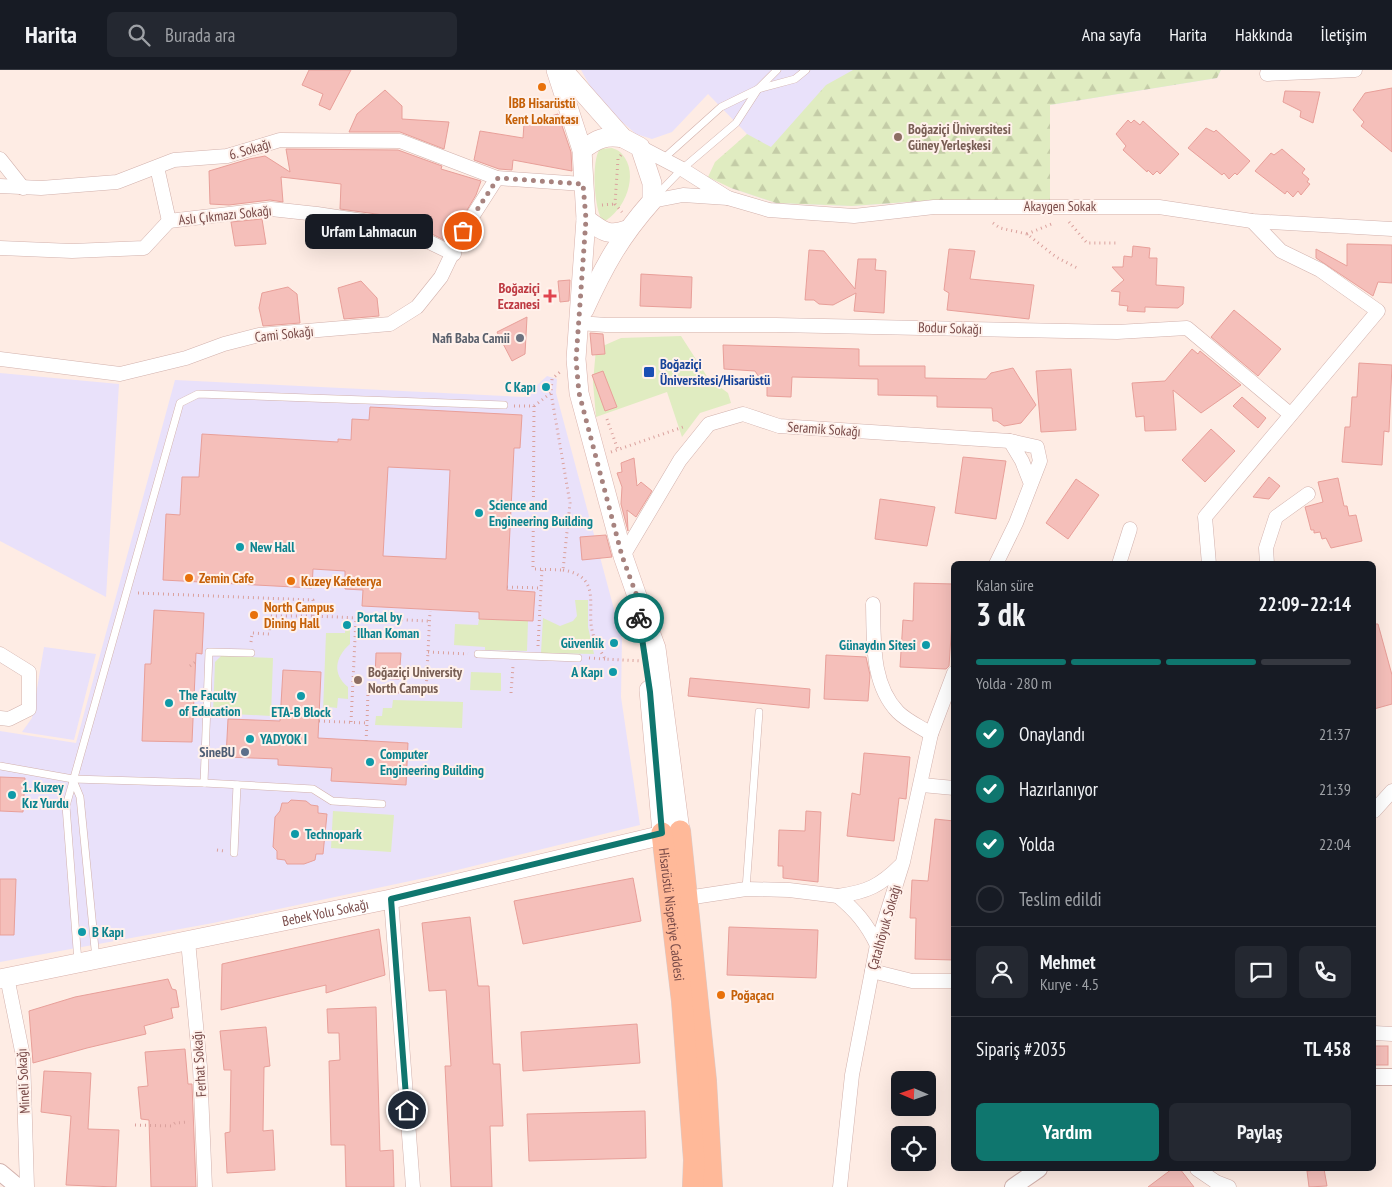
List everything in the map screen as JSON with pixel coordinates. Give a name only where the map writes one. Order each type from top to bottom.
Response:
[{"type":"main road","name":"Hisarüstü Nispetiye Caddesi","points":[[556,70],[582,150],[586,219],[576,360],[579,393],[622,556],[638,599],[639,620],[671,832],[694,1160],[693,1187]]},
{"type":"main road","points":[[563,70],[631,142],[652,182],[652,201]]},
{"type":"main road","points":[[582,150],[596,139],[610,136],[631,142]]},
{"type":"main road","name":"Hisarüstü Nispetiye Caddesi","points":[[579,322],[603,268],[630,226],[652,201]]},
{"type":"main road","points":[[586,219],[602,231],[615,234],[630,226]]},
{"type":"main road","points":[[638,599],[656,648],[671,832],[687,898],[706,1082],[712,1187]]},
{"type":"main road","name":"Bebek Yolu Sokağı","points":[[3,978],[391,899],[671,832]]},
{"type":"street","points":[[1267,74],[1355,70]]},
{"type":"street","name":"6. Sokağı","points":[[0,186],[23,188],[117,182],[174,160],[227,156],[280,140],[400,140],[498,178],[583,184]]},
{"type":"street","points":[[631,142],[682,169],[728,198]]},
{"type":"street","points":[[0,159],[23,188]]},
{"type":"street","name":"Aslı Çıkmazı Sokağı","points":[[157,167],[169,221]]},
{"type":"street","name":"Cami Sokağı","points":[[0,359],[120,374],[186,358],[224,344],[258,335],[390,324],[417,307],[441,277],[454,254],[463,231],[498,178]]},
{"type":"street","points":[[652,201],[683,195],[728,198]]},
{"type":"street","name":"Akaygen Sokak","points":[[728,198],[769,210],[854,216],[934,207],[1159,207],[1252,221],[1392,229]]},
{"type":"street","name":"Aslı Çıkmazı Sokağı","points":[[0,248],[72,251],[144,248],[169,221],[271,209],[396,226],[454,254]]},
{"type":"street","points":[[1209,561],[1205,517],[1378,311],[1320,270],[1281,251],[1252,221]]},
{"type":"street","name":"Bodur Sokağı","points":[[579,322],[606,325],[795,325],[1108,332],[1187,328],[1290,414]]},
{"type":"street","name":"Seramik Sokağı","points":[[622,556],[680,460],[708,424],[743,414],[779,426],[1010,441],[1037,447],[1040,461],[1031,484]]},
{"type":"street","points":[[997,561],[1016,523],[1031,484],[1022,461],[1010,441]]},
{"type":"street","points":[[1267,561],[1266,548],[1276,517],[1308,494]]},
{"type":"street","points":[[1120,561],[1130,529]]},
{"type":"street","points":[[873,604],[875,649],[880,686],[899,712],[931,734]]},
{"type":"street","points":[[0,654],[20,669],[29,672],[29,709],[9,719],[0,718]]},
{"type":"street","name":"Çatalhöyuk Sokağı","points":[[840,1187],[852,1075],[877,945],[903,862],[922,785],[931,734],[951,681]]},
{"type":"street","points":[[922,785],[951,788]]},
{"type":"street","points":[[1376,810],[1392,791]]},
{"type":"street","points":[[687,898],[746,889],[789,890],[838,896],[864,892],[885,880],[903,862]]},
{"type":"street","points":[[838,896],[855,910],[868,926],[877,945]]},
{"type":"street","points":[[391,899],[413,1187]]},
{"type":"street","name":"Ferhat Sokağı","points":[[188,941],[200,1067],[205,1187]]},
{"type":"street","points":[[872,971],[912,981],[951,981]]},
{"type":"street","name":"Mineli Sokağı","points":[[3,978],[23,1056],[27,1187]]},
{"type":"street","points":[[1376,1033],[1392,1034]]},
{"type":"street","points":[[1376,1077],[1392,1077]]},
{"type":"street","points":[[1013,1187],[1036,1171]]},
{"type":"street","points":[[1200,1171],[1216,1182],[1229,1187]]},
{"type":"street","points":[[0,1172],[18,1187]]},
{"type":"lane","points":[[652,201],[682,169],[736,123],[758,89],[777,70]]},
{"type":"lane","points":[[663,159],[721,107],[758,89],[795,79],[806,70]]},
{"type":"lane","points":[[87,962],[66,806],[180,403],[198,394],[504,405]]},
{"type":"lane","points":[[204,783],[209,652],[251,653]]},
{"type":"lane","points":[[478,654],[578,658]]},
{"type":"lane","points":[[746,889],[759,712]]},
{"type":"lane","points":[[0,766],[73,779],[204,783],[313,790],[332,801],[382,804]]},
{"type":"lane","points":[[73,779],[80,797],[87,962]]},
{"type":"lane","points":[[234,853],[238,785]]},
{"type":"path","points":[[630,226],[615,204],[618,159],[631,142]]},
{"type":"path","points":[[981,206],[989,220],[1000,228],[1027,234],[1056,257],[1077,268]]},
{"type":"path","points":[[1027,234],[1060,220]]},
{"type":"path","points":[[1066,221],[1072,223],[1087,243],[1119,243]]},
{"type":"path","points":[[563,570],[570,503],[551,393],[552,379],[576,360]]},
{"type":"path","points":[[504,405],[534,406],[551,393]]},
{"type":"path","points":[[534,406],[533,569],[563,570],[574,572],[583,578],[591,600],[593,635],[605,659]]},
{"type":"path","points":[[607,419],[618,450]]},
{"type":"path","points":[[596,458],[686,426]]},
{"type":"path","points":[[538,656],[542,569]]},
{"type":"path","points":[[507,587],[541,588]]},
{"type":"path","points":[[126,593],[313,600],[313,616]]},
{"type":"path","points":[[366,741],[368,691],[426,693],[430,611]]},
{"type":"path","points":[[251,653],[252,633],[269,634],[270,616],[429,621]]},
{"type":"path","points":[[351,722],[356,618]]},
{"type":"path","points":[[428,652],[466,654]]},
{"type":"path","points":[[511,693],[514,656]]},
{"type":"path","points":[[578,658],[646,662]]},
{"type":"path","points":[[319,721],[367,722]]},
{"type":"path","points":[[135,1125],[171,1126],[175,1123],[202,1122]]},
{"type":"shaded area","name":"Boğaziçi Üniversitesi Güney Yerleşkesi","points":[[581,70],[1221,70],[1217,78],[1050,105],[1050,200],[935,200],[852,206],[776,203],[731,188],[720,179],[719,173],[747,134],[708,94],[672,132],[652,139],[636,134],[599,102]]},
{"type":"shaded area","points":[[0,373],[119,384],[106,597],[0,541]]},
{"type":"shaded area","name":"Boğaziçi University North Campus","points":[[547,376],[557,379],[556,393],[622,639],[621,697],[640,825],[429,877],[213,923],[0,962],[0,731],[76,743],[175,380],[524,397]]},
{"type":"shaded area","points":[[44,647],[96,654],[74,740],[22,732],[32,718]]},
{"type":"green space","name":"Boğaziçi Üniversitesi Güney Yerleşkesi","points":[[853,70],[1221,70],[1217,78],[1050,105],[1050,200],[935,200],[852,206],[776,203],[731,188],[708,177],[715,162],[747,134],[771,147],[826,85]]},
{"type":"green space","points":[[612,148],[621,153],[627,162],[630,181],[628,191],[618,210],[603,222],[597,207],[595,163],[600,149]]},
{"type":"green space","points":[[681,336],[708,378],[728,393],[731,403],[700,413],[682,437],[667,392],[596,417],[593,382],[596,349],[621,338]]},
{"type":"green space","points":[[575,600],[588,600],[588,627],[594,654],[541,653],[543,618],[560,626],[573,621],[577,616]]},
{"type":"green space","points":[[479,619],[528,621],[527,651],[485,650],[485,647],[454,645],[455,624],[478,625]]},
{"type":"green space","points":[[346,622],[350,622],[350,644],[341,654],[337,666],[339,677],[348,687],[348,699],[338,698],[337,708],[329,707],[328,712],[323,712],[326,633],[345,633]]},
{"type":"green space","points":[[221,656],[273,658],[271,716],[213,713],[215,662]]},
{"type":"green space","points":[[471,672],[501,673],[501,691],[470,690]]},
{"type":"green space","points":[[393,700],[463,702],[462,728],[375,725],[376,716],[382,716],[383,708],[392,708]]},
{"type":"green space","points":[[333,811],[394,815],[391,852],[331,848]]},
{"type":"building","points":[[309,70],[351,70],[330,110],[319,105],[323,94],[302,85]]},
{"type":"building","points":[[1392,88],[1392,152],[1361,126],[1364,122],[1353,110],[1365,93]]},
{"type":"building","points":[[385,90],[402,106],[402,119],[449,122],[444,149],[400,132],[349,132],[357,114]]},
{"type":"building","points":[[1285,91],[1320,92],[1313,123],[1300,117],[1301,111],[1283,102]]},
{"type":"building","points":[[558,114],[571,152],[572,171],[513,160],[512,170],[499,169],[474,160],[480,131],[523,138],[524,124]]},
{"type":"building","points":[[1128,120],[1131,123],[1134,120],[1140,125],[1143,121],[1179,154],[1160,174],[1157,171],[1153,175],[1148,170],[1147,172],[1123,150],[1126,146],[1116,134]]},
{"type":"building","points":[[1206,128],[1214,132],[1216,130],[1250,161],[1237,175],[1235,173],[1229,179],[1224,173],[1222,175],[1188,148]]},
{"type":"building","points":[[286,149],[398,150],[442,166],[441,169],[481,181],[476,195],[448,242],[398,217],[340,209],[341,184],[281,177],[283,202],[270,200],[229,205],[210,204],[209,171],[265,156],[290,172]]},
{"type":"building","points":[[1282,149],[1305,169],[1302,173],[1309,179],[1307,182],[1310,184],[1301,195],[1298,191],[1293,197],[1287,191],[1285,194],[1255,171],[1271,153],[1274,155]]},
{"type":"building","points":[[262,219],[266,244],[235,246],[231,222]]},
{"type":"building","points":[[1347,244],[1392,245],[1392,283],[1378,282],[1373,296],[1316,258],[1316,249],[1347,266]]},
{"type":"building","points":[[1133,246],[1150,248],[1149,258],[1157,258],[1156,285],[1184,287],[1183,304],[1178,308],[1145,307],[1145,312],[1127,311],[1128,306],[1119,305],[1120,292],[1111,291],[1124,280],[1112,267],[1123,267],[1124,256],[1132,257]]},
{"type":"building","points":[[949,249],[975,251],[970,279],[1034,285],[1029,319],[947,310],[949,293],[944,290]]},
{"type":"building","points":[[809,250],[824,251],[855,289],[858,259],[876,259],[875,270],[886,271],[884,313],[854,311],[856,293],[833,305],[819,304],[814,300],[805,300]]},
{"type":"building","points":[[641,274],[692,277],[691,308],[640,306]]},
{"type":"building","points":[[570,280],[569,301],[560,302],[558,281]]},
{"type":"building","points":[[361,281],[377,298],[379,316],[344,319],[338,288]]},
{"type":"building","points":[[288,287],[297,294],[300,323],[263,326],[259,308],[262,293]]},
{"type":"building","points":[[1234,310],[1281,349],[1258,376],[1211,337]]},
{"type":"building","name":"Nafi Baba Camii","points":[[527,317],[525,354],[512,361],[497,332]]},
{"type":"building","points":[[590,333],[603,334],[605,354],[592,355]]},
{"type":"building","points":[[723,345],[859,349],[859,366],[925,366],[925,378],[986,379],[991,373],[1013,368],[1036,405],[1021,423],[1004,426],[997,421],[993,421],[992,408],[937,407],[937,396],[878,395],[878,379],[792,377],[791,397],[767,396],[767,377],[759,377],[755,371],[724,369]]},
{"type":"building","points":[[1192,349],[1198,354],[1200,351],[1241,385],[1201,413],[1173,390],[1176,430],[1145,431],[1144,416],[1136,417],[1132,383],[1165,381]]},
{"type":"building","points":[[1359,363],[1392,365],[1389,432],[1384,431],[1382,465],[1342,462],[1345,427],[1350,427],[1352,397],[1357,397]]},
{"type":"building","points":[[1071,369],[1076,430],[1041,432],[1036,371]]},
{"type":"building","points":[[603,371],[617,407],[605,411],[592,375]]},
{"type":"building","points":[[1242,397],[1266,418],[1258,428],[1233,406]]},
{"type":"building","points":[[370,407],[522,415],[520,448],[514,448],[507,590],[535,592],[533,621],[479,619],[479,612],[362,606],[363,590],[345,589],[345,571],[313,569],[312,588],[163,580],[166,514],[180,515],[182,477],[199,477],[202,434],[338,442],[338,439],[351,440],[352,419],[369,420]],"holes":[[[388,467],[450,470],[446,559],[383,556]]]},
{"type":"building","points":[[1211,429],[1235,451],[1205,482],[1182,460]]},
{"type":"building","points":[[963,457],[1006,461],[996,519],[955,513]]},
{"type":"building","points":[[634,458],[637,486],[641,482],[652,491],[636,517],[627,510],[628,531],[621,504],[622,487],[617,473],[622,472],[621,463]]},
{"type":"building","points":[[1269,477],[1280,486],[1269,499],[1253,497]]},
{"type":"building","points":[[1338,478],[1344,506],[1347,506],[1349,516],[1356,515],[1362,541],[1331,548],[1326,538],[1322,539],[1320,532],[1314,533],[1314,530],[1311,530],[1305,507],[1323,502],[1318,482]]},
{"type":"building","points":[[1076,479],[1099,495],[1068,539],[1046,523]]},
{"type":"building","points":[[880,499],[935,507],[927,546],[875,539]]},
{"type":"building","points":[[606,535],[612,557],[582,560],[580,537]]},
{"type":"building","name":"Günaydın Sitesi","points":[[914,583],[951,584],[951,637],[949,666],[946,669],[900,667],[903,620],[913,621]]},
{"type":"building","name":"The Faculty of Education","points":[[154,610],[204,613],[202,654],[196,653],[192,742],[142,741],[145,664],[151,664]]},
{"type":"building","points":[[1376,624],[1378,624],[1392,675],[1392,704],[1376,708]]},
{"type":"building","points":[[376,653],[401,653],[399,679],[375,678]]},
{"type":"building","points":[[826,655],[866,657],[870,675],[868,701],[824,699]]},
{"type":"building","points":[[283,670],[321,672],[318,738],[408,743],[406,785],[331,781],[332,768],[278,765],[278,759],[226,757],[228,719],[280,721]]},
{"type":"building","points":[[690,678],[810,689],[809,708],[688,696]]},
{"type":"building","points":[[864,753],[910,757],[906,799],[899,798],[894,841],[847,836],[852,793],[860,795]]},
{"type":"building","name":"1. Kuzey Kız Yurdu","points":[[0,777],[25,778],[23,812],[0,811]]},
{"type":"building","name":"Technopark","points":[[291,800],[306,801],[311,805],[318,806],[318,813],[327,814],[323,854],[316,854],[315,860],[304,864],[287,864],[285,860],[277,859],[277,851],[273,847],[275,817],[280,811],[282,803],[288,803]]},
{"type":"building","points":[[806,811],[821,812],[818,882],[783,878],[783,866],[778,866],[779,830],[805,831]]},
{"type":"building","points":[[935,819],[951,821],[951,960],[915,959],[916,918],[910,918],[912,880],[928,881]]},
{"type":"building","points":[[633,878],[641,921],[523,944],[514,901]]},
{"type":"building","points":[[0,879],[16,879],[14,935],[0,935]]},
{"type":"building","points":[[470,917],[478,986],[489,986],[493,1064],[500,1064],[503,1126],[490,1126],[492,1187],[451,1187],[445,1066],[451,1066],[446,990],[429,991],[422,923]]},
{"type":"building","points":[[729,927],[818,930],[816,978],[727,975]]},
{"type":"building","points":[[379,929],[385,975],[326,993],[326,985],[221,1010],[222,964]]},
{"type":"building","points":[[168,979],[172,989],[176,990],[179,1007],[171,1008],[173,1018],[144,1026],[146,1034],[33,1063],[29,1011],[75,997]]},
{"type":"building","points":[[376,1007],[380,1151],[393,1150],[394,1187],[346,1187],[345,1145],[331,1145],[329,1061],[340,1060],[339,1033],[328,1033],[327,1009]]},
{"type":"building","points":[[637,1024],[640,1063],[523,1071],[521,1032]]},
{"type":"building","points":[[266,1027],[270,1066],[264,1067],[263,1131],[273,1130],[275,1170],[227,1173],[225,1133],[230,1132],[231,1070],[224,1070],[220,1031]]},
{"type":"building","points":[[1376,1046],[1388,1046],[1388,1065],[1376,1065]]},
{"type":"building","points":[[185,1049],[188,1084],[192,1084],[196,1187],[151,1187],[149,1120],[141,1119],[138,1087],[148,1086],[145,1052]]},
{"type":"building","points":[[44,1071],[91,1073],[88,1129],[119,1130],[116,1187],[66,1185],[71,1116],[41,1112]]},
{"type":"building","points":[[645,1111],[646,1158],[529,1161],[527,1114]]},
{"type":"building","points":[[1169,1171],[1182,1171],[1194,1187],[1148,1187]]},
{"type":"building","points":[[1307,1171],[1324,1171],[1327,1186],[1309,1187]]},
{"type":"way so far","points":[[463,231],[498,178],[583,184],[586,219],[576,360],[579,393],[622,556],[638,599],[639,618]]},
{"type":"place","name":"İBB Hisarüstü Kent Lokantası","points":[[542,87]]},
{"type":"place","name":"Boğaziçi Üniversitesi Güney Yerleşkesi","points":[[898,137]]},
{"type":"place","name":"Urfam Lahmacun","points":[[463,231]]},
{"type":"place","name":"Boğaziçi Eczanesi","points":[[550,296]]},
{"type":"place","name":"Nafi Baba Camii","points":[[520,338]]},
{"type":"place","name":"Boğaziçi Üniversitesi/Hisarüstü","points":[[649,372]]},
{"type":"place","name":"C Kapı","points":[[546,387]]},
{"type":"place","name":"Science and Engineering Building","points":[[479,513]]},
{"type":"place","name":"New Hall","points":[[240,547]]},
{"type":"place","name":"Zemin Cafe","points":[[189,578]]},
{"type":"place","name":"Kuzey Kafeterya","points":[[291,581]]},
{"type":"place","name":"North Campus Dining Hall","points":[[254,615]]},
{"type":"place","name":"Portal by Ilhan Koman","points":[[347,625]]},
{"type":"place","name":"Güvenlik","points":[[614,643]]},
{"type":"place","name":"Günaydın Sitesi","points":[[926,645]]},
{"type":"place","name":"A Kapı","points":[[613,672]]},
{"type":"place","name":"Boğaziçi University North Campus","points":[[358,680]]},
{"type":"place","name":"ETA-B Block","points":[[301,696]]},
{"type":"place","name":"The Faculty of Education","points":[[169,703]]},
{"type":"place","name":"YADYOK I","points":[[250,739]]},
{"type":"place","name":"SineBU","points":[[245,752]]},
{"type":"place","name":"Computer Engineering Building","points":[[370,762]]},
{"type":"place","name":"1. Kuzey Kız Yurdu","points":[[12,795]]},
{"type":"place","name":"Technopark","points":[[295,834]]},
{"type":"place","name":"B Kapı","points":[[82,932]]},
{"type":"place","name":"Poğaçacı","points":[[721,995]]},
{"type":"route","points":[[407,1110],[391,899],[662,833],[650,692],[639,618]]}]
